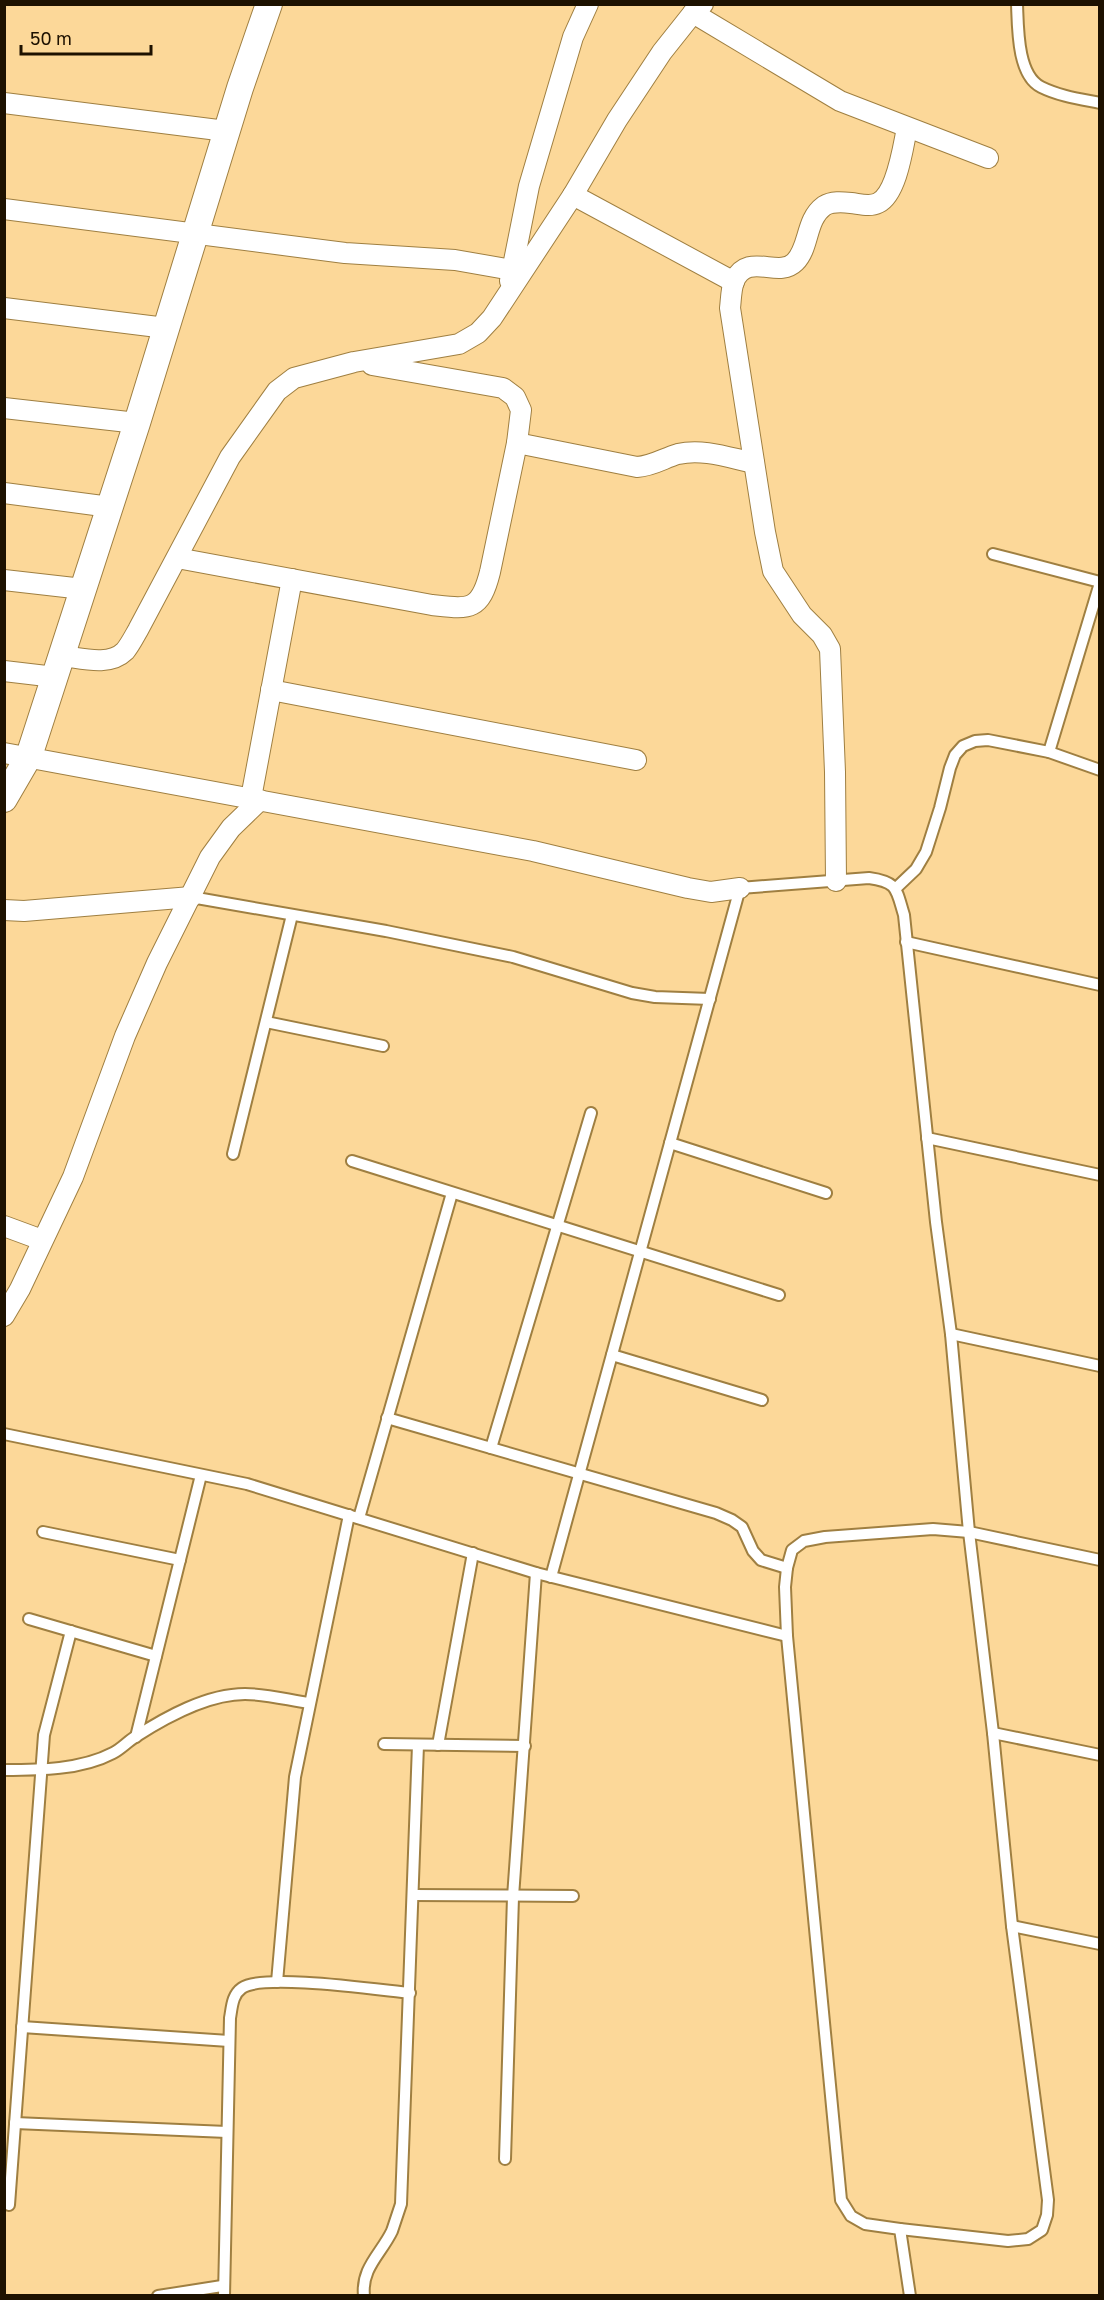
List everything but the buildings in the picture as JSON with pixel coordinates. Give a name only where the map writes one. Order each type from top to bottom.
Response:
[{"type":"street","points":[[4,799],[17,755],[58,666],[137,423],[226,131],[269,4]]},
{"type":"street","points":[[508,291],[529,186],[573,37],[588,4]]},
{"type":"street","points":[[4,671],[113,659],[125,651],[230,457],[277,391],[294,378],[354,362],[459,344],[478,333],[492,318],[573,195],[617,120],[662,52],[698,9],[840,101],[988,158]]},
{"type":"street","points":[[4,103],[226,131]]},
{"type":"street","points":[[836,881],[835,772],[830,649],[822,635],[802,615],[773,571],[730,308],[734,282],[741,271],[752,266],[777,268],[793,264],[801,254],[811,224],[818,212],[827,204],[840,202],[877,204],[885,198],[897,174],[907,128]]},
{"type":"street","points":[[573,195],[734,282]]},
{"type":"street","points":[[4,208],[345,253],[455,261],[512,270]]},
{"type":"street","points":[[4,308],[166,328]]},
{"type":"street","points":[[177,558],[432,605],[463,608],[477,602],[485,592],[490,573],[517,443],[521,410],[515,397],[503,388],[354,362]]},
{"type":"street","points":[[4,408],[137,423]]},
{"type":"street","points":[[517,443],[637,467],[649,466],[689,452],[707,453],[754,463]]},
{"type":"street","points":[[4,493],[110,507]]},
{"type":"street","points":[[4,1316],[20,1289],[73,1177],[125,1036],[157,963],[210,857],[256,799],[272,690],[292,579]]},
{"type":"street","points":[[4,580],[83,589]]},
{"type":"street","points":[[272,690],[636,760]]},
{"type":"street","points":[[17,755],[533,851],[688,888],[711,892],[740,888]]},
{"type":"street","points":[[4,910],[24,911],[191,897]]},
{"type":"street","points":[[4,1226],[42,1240]]},
{"type":"lane","points":[[1017,4],[1019,45],[1028,75],[1039,86],[1064,95],[1100,103]]},
{"type":"lane","points":[[993,554],[1100,582],[1049,752]]},
{"type":"lane","points":[[896,888],[916,869],[926,852],[950,768],[955,755],[963,746],[975,741],[988,740],[1049,752],[1100,770]]},
{"type":"lane","points":[[551,1577],[740,888],[869,878],[886,880],[896,888],[904,915],[927,1138],[951,1334],[969,1532],[993,1733],[1012,1926],[1048,2200],[1047,2215],[1042,2230],[1028,2239],[1008,2241],[865,2224],[851,2216],[841,2200],[787,1636],[785,1587],[792,1550],[804,1541],[814,1539],[933,1529],[969,1532],[1100,1560]]},
{"type":"lane","points":[[191,897],[513,957],[632,993],[655,997],[710,999]]},
{"type":"lane","points":[[233,1154],[292,915]]},
{"type":"lane","points":[[906,942],[1100,985]]},
{"type":"lane","points":[[266,1022],[383,1046]]},
{"type":"lane","points":[[491,1448],[591,1113]]},
{"type":"lane","points":[[927,1138],[1100,1175]]},
{"type":"lane","points":[[670,1143],[826,1193]]},
{"type":"lane","points":[[352,1161],[779,1295]]},
{"type":"lane","points":[[278,1982],[295,1778],[309,1703],[354,1517],[387,1418],[453,1193]]},
{"type":"lane","points":[[951,1334],[1100,1366]]},
{"type":"lane","points":[[612,1355],[762,1400]]},
{"type":"lane","points":[[387,1418],[716,1513],[742,1527],[753,1551],[761,1560],[787,1568]]},
{"type":"lane","points":[[4,1434],[247,1484],[536,1573],[787,1636]]},
{"type":"lane","points":[[136,1737],[201,1475]]},
{"type":"lane","points":[[43,1532],[180,1560]]},
{"type":"lane","points":[[438,1744],[472,1554]]},
{"type":"lane","points":[[505,2159],[513,1897],[536,1573]]},
{"type":"lane","points":[[29,1619],[156,1656]]},
{"type":"lane","points":[[9,2205],[40,1770],[44,1735],[70,1631]]},
{"type":"lane","points":[[4,1770],[40,1770],[86,1762],[112,1754],[136,1737],[180,1712],[216,1699],[245,1694],[309,1703]]},
{"type":"lane","points":[[993,1733],[1100,1755]]},
{"type":"lane","points":[[384,1744],[525,1746]]},
{"type":"lane","points":[[364,2295],[363,2283],[372,2260],[391,2232],[401,2204],[418,1744]]},
{"type":"lane","points":[[413,1895],[573,1896]]},
{"type":"lane","points":[[1012,1926],[1100,1944]]},
{"type":"lane","points":[[158,2295],[223,2291],[230,2018],[235,1995],[243,1987],[278,1982],[410,1993]]},
{"type":"lane","points":[[22,2027],[230,2041]]},
{"type":"lane","points":[[15,2123],[227,2132]]},
{"type":"lane","points":[[900,2229],[910,2295]]}]
